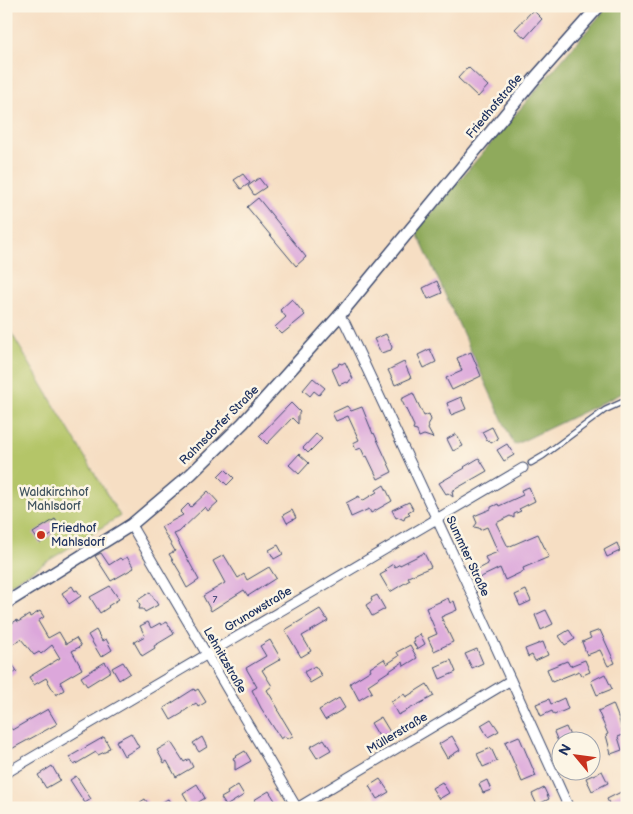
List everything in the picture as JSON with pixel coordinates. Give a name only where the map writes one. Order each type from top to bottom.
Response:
[{"type":"street","name":"Friedhofstraße","points":[[414,226],[536,77],[598,6]]},
{"type":"street","name":"Rahnsdorfer Straße","points":[[6,602],[131,525],[191,474],[243,423],[339,316],[414,226]]},
{"type":"street","name":"Summter Straße","points":[[339,316],[345,323],[358,350],[569,808]]},
{"type":"street","name":"Grunowstraße","points":[[6,773],[527,466]]},
{"type":"street","name":"Lehnitzstraße","points":[[131,525],[297,808]]},
{"type":"street","name":"Müllerstraße","points":[[297,808],[511,680]]},
{"type":"lane","points":[[527,466],[605,410],[627,400]]},
{"type":"green space","points":[[608,6],[627,6],[627,391],[514,445],[416,231]]},
{"type":"green space","name":"Waldkirchhof Mahlsdorf","points":[[6,324],[120,516],[6,587]]},
{"type":"building","points":[[533,10],[542,19],[525,38],[515,29]]},
{"type":"building","points":[[468,67],[488,86],[478,97],[458,78]]},
{"type":"building","points":[[243,174],[250,183],[241,189],[234,180]]},
{"type":"building","points":[[259,178],[266,187],[254,195],[248,186]]},
{"type":"building","points":[[258,198],[306,257],[296,266],[247,207]]},
{"type":"building","points":[[437,281],[442,293],[428,299],[423,288]]},
{"type":"building","points":[[292,299],[305,315],[282,334],[275,327],[286,317],[280,310]]},
{"type":"building","points":[[386,334],[392,347],[391,350],[381,353],[374,339]]},
{"type":"building","points":[[430,349],[436,362],[424,368],[418,355]]},
{"type":"building","points":[[471,352],[481,376],[452,390],[446,378],[462,371],[457,358]]},
{"type":"building","points":[[345,362],[353,379],[348,383],[339,385],[332,369],[338,366],[339,363]]},
{"type":"building","points":[[404,362],[411,378],[395,385],[388,370]]},
{"type":"building","points":[[313,378],[325,388],[319,395],[314,391],[310,396],[303,390]]},
{"type":"building","points":[[413,393],[424,416],[429,414],[431,420],[428,429],[433,438],[424,435],[419,437],[417,431],[413,430],[414,426],[401,399]]},
{"type":"building","points":[[461,397],[466,409],[451,415],[447,403]]},
{"type":"building","points":[[291,403],[300,412],[298,424],[292,418],[267,444],[259,436]]},
{"type":"building","points":[[347,406],[351,411],[362,407],[392,472],[378,479],[361,448],[356,450],[353,443],[359,440],[348,416],[336,421],[332,413]]},
{"type":"building","points":[[492,427],[498,439],[491,443],[489,440],[487,441],[482,432]]},
{"type":"building","points":[[316,434],[322,439],[308,453],[303,448]]},
{"type":"building","points":[[456,434],[463,446],[453,451],[447,439]]},
{"type":"building","points":[[507,444],[514,455],[504,461],[497,450]]},
{"type":"building","points":[[299,454],[309,463],[299,474],[289,465]]},
{"type":"building","points":[[479,458],[487,471],[452,491],[453,497],[448,493],[446,494],[439,483]]},
{"type":"building","points":[[225,469],[234,478],[227,485],[218,476]]},
{"type":"building","points":[[384,485],[392,501],[371,513],[369,509],[351,517],[346,503],[359,496],[362,501],[377,492],[376,490]]},
{"type":"building","points":[[529,487],[535,501],[519,509],[521,511],[514,514],[514,518],[510,516],[496,523],[508,547],[538,534],[549,557],[523,568],[524,571],[505,580],[500,568],[479,578],[475,571],[488,564],[485,557],[498,552],[487,527],[480,530],[474,527],[477,523],[474,516],[498,504],[499,506],[523,495],[521,490]]},
{"type":"building","points":[[208,491],[218,502],[208,511],[205,507],[179,532],[174,534],[199,580],[187,588],[169,554],[175,551],[161,527],[183,515],[180,512],[188,504],[191,507]]},
{"type":"building","points":[[409,502],[413,509],[408,512],[410,514],[405,516],[404,520],[396,518],[392,510]]},
{"type":"building","points":[[292,510],[296,518],[287,523],[283,515]]},
{"type":"building","points":[[55,519],[61,528],[40,543],[33,533]]},
{"type":"building","points":[[617,543],[620,551],[607,557],[604,550]]},
{"type":"building","points":[[278,545],[283,554],[274,559],[269,550]]},
{"type":"building","points":[[101,553],[109,565],[120,558],[122,560],[127,557],[134,568],[111,581],[95,556]]},
{"type":"building","points":[[424,553],[431,567],[408,577],[410,580],[390,592],[380,575],[387,571],[385,569],[393,564],[395,567],[400,565]]},
{"type":"building","points":[[224,555],[238,578],[244,574],[247,580],[269,567],[276,578],[248,596],[244,590],[211,611],[203,596],[225,583],[213,561]]},
{"type":"building","points":[[72,586],[81,596],[69,604],[62,593]]},
{"type":"building","points":[[110,586],[119,599],[100,613],[90,597]]},
{"type":"building","points":[[526,590],[531,601],[520,606],[515,595]]},
{"type":"building","points":[[150,592],[158,605],[145,612],[143,609],[139,609],[138,600]]},
{"type":"building","points":[[377,595],[385,609],[372,616],[366,605],[372,601],[371,598]]},
{"type":"building","points":[[448,598],[450,603],[454,601],[457,610],[441,617],[453,642],[434,651],[428,638],[437,634],[426,608]]},
{"type":"building","points":[[320,609],[328,621],[302,636],[311,651],[301,657],[285,630]]},
{"type":"building","points":[[546,610],[553,624],[541,630],[535,615]]},
{"type":"building","points":[[40,611],[44,617],[38,621],[48,638],[59,632],[66,644],[76,638],[81,646],[72,651],[82,669],[60,682],[64,690],[56,695],[46,678],[34,685],[29,677],[60,658],[52,645],[41,654],[39,652],[34,655],[21,639],[11,645],[6,637],[6,627],[17,620],[18,622]]},
{"type":"building","points":[[148,622],[151,628],[160,623],[161,625],[167,622],[174,634],[142,656],[134,642],[145,636],[140,626]]},
{"type":"building","points":[[96,630],[102,641],[106,639],[112,650],[101,657],[88,635]]},
{"type":"building","points":[[569,630],[575,639],[565,645],[559,636]]},
{"type":"building","points":[[600,630],[615,663],[608,666],[600,650],[587,655],[582,642],[591,638],[589,634]]},
{"type":"building","points":[[420,634],[425,644],[417,649],[413,638]]},
{"type":"building","points":[[270,640],[281,659],[262,670],[272,686],[267,690],[293,736],[287,739],[285,736],[281,739],[261,708],[252,690],[257,687],[246,668],[266,656],[260,646]]},
{"type":"building","points":[[543,642],[548,655],[535,661],[532,655],[528,657],[525,649]]},
{"type":"building","points":[[410,645],[417,658],[404,666],[403,662],[368,685],[372,692],[359,700],[350,683],[384,659],[387,664],[399,656],[397,652]]},
{"type":"building","points":[[477,649],[483,663],[472,668],[465,654]]},
{"type":"building","points":[[6,655],[17,671],[6,679]]},
{"type":"building","points":[[451,660],[456,672],[440,679],[435,667]]},
{"type":"building","points":[[585,660],[590,672],[581,676],[579,671],[552,682],[547,669],[567,661],[570,666]]},
{"type":"building","points":[[105,662],[111,671],[87,686],[81,677]]},
{"type":"building","points":[[123,662],[130,673],[119,680],[112,668]]},
{"type":"building","points":[[315,666],[322,676],[310,683],[304,672]]},
{"type":"building","points":[[605,674],[612,689],[597,695],[591,681]]},
{"type":"building","points":[[427,684],[434,696],[398,715],[391,702],[404,694],[406,697]]},
{"type":"building","points":[[194,689],[195,691],[198,689],[206,702],[198,707],[196,703],[171,720],[164,708]]},
{"type":"building","points":[[339,698],[345,708],[325,720],[319,710]]},
{"type":"building","points":[[564,698],[568,709],[554,715],[552,711],[541,716],[536,704],[549,699],[551,704]]},
{"type":"building","points":[[613,704],[623,735],[618,737],[622,750],[611,754],[606,735],[608,734],[598,711]]},
{"type":"building","points":[[48,709],[57,724],[6,752],[6,720],[12,730]]},
{"type":"building","points":[[381,717],[390,732],[380,738],[371,723]]},
{"type":"building","points":[[491,719],[499,731],[488,737],[481,725]]},
{"type":"building","points":[[566,727],[568,732],[554,732]]},
{"type":"building","points":[[131,733],[139,747],[124,756],[116,741]]},
{"type":"building","points":[[452,736],[460,750],[447,758],[439,744]]},
{"type":"building","points":[[519,736],[536,776],[522,782],[505,742]]},
{"type":"building","points":[[104,737],[110,748],[107,751],[98,755],[96,752],[74,765],[69,757]]},
{"type":"building","points":[[202,737],[207,747],[199,752],[193,743]]},
{"type":"building","points":[[324,739],[331,750],[317,758],[310,747]]},
{"type":"building","points":[[171,742],[184,762],[189,759],[193,767],[176,777],[167,761],[164,763],[157,750]]},
{"type":"building","points":[[491,748],[497,761],[483,767],[477,754]]},
{"type":"building","points":[[245,751],[251,761],[235,770],[233,758]]},
{"type":"building","points":[[52,766],[60,780],[46,788],[38,775]]},
{"type":"building","points":[[602,771],[608,783],[592,791],[588,782],[600,782],[600,772]]},
{"type":"building","points":[[76,776],[91,799],[85,803],[70,780]]},
{"type":"building","points":[[380,779],[389,792],[377,799],[369,786]]},
{"type":"building","points":[[487,780],[491,790],[483,793],[479,784]]},
{"type":"building","points":[[442,782],[449,793],[439,799],[432,788]]},
{"type":"building","points":[[197,784],[205,798],[191,807],[183,793]]},
{"type":"building","points":[[238,785],[244,795],[226,806],[221,798]]},
{"type":"building","points":[[544,788],[549,799],[537,805],[532,794]]},
{"type":"building","points":[[269,791],[276,802],[266,808],[259,808],[254,800]]},
{"type":"building","points":[[621,792],[627,808],[611,808],[607,799]]},
{"type":"building","points":[[145,799],[151,808],[131,808]]},
{"type":"building","points":[[168,799],[173,808],[152,808]]},
{"type":"place","name":"Friedhof Mahlsdorf","points":[[41,535]]}]
